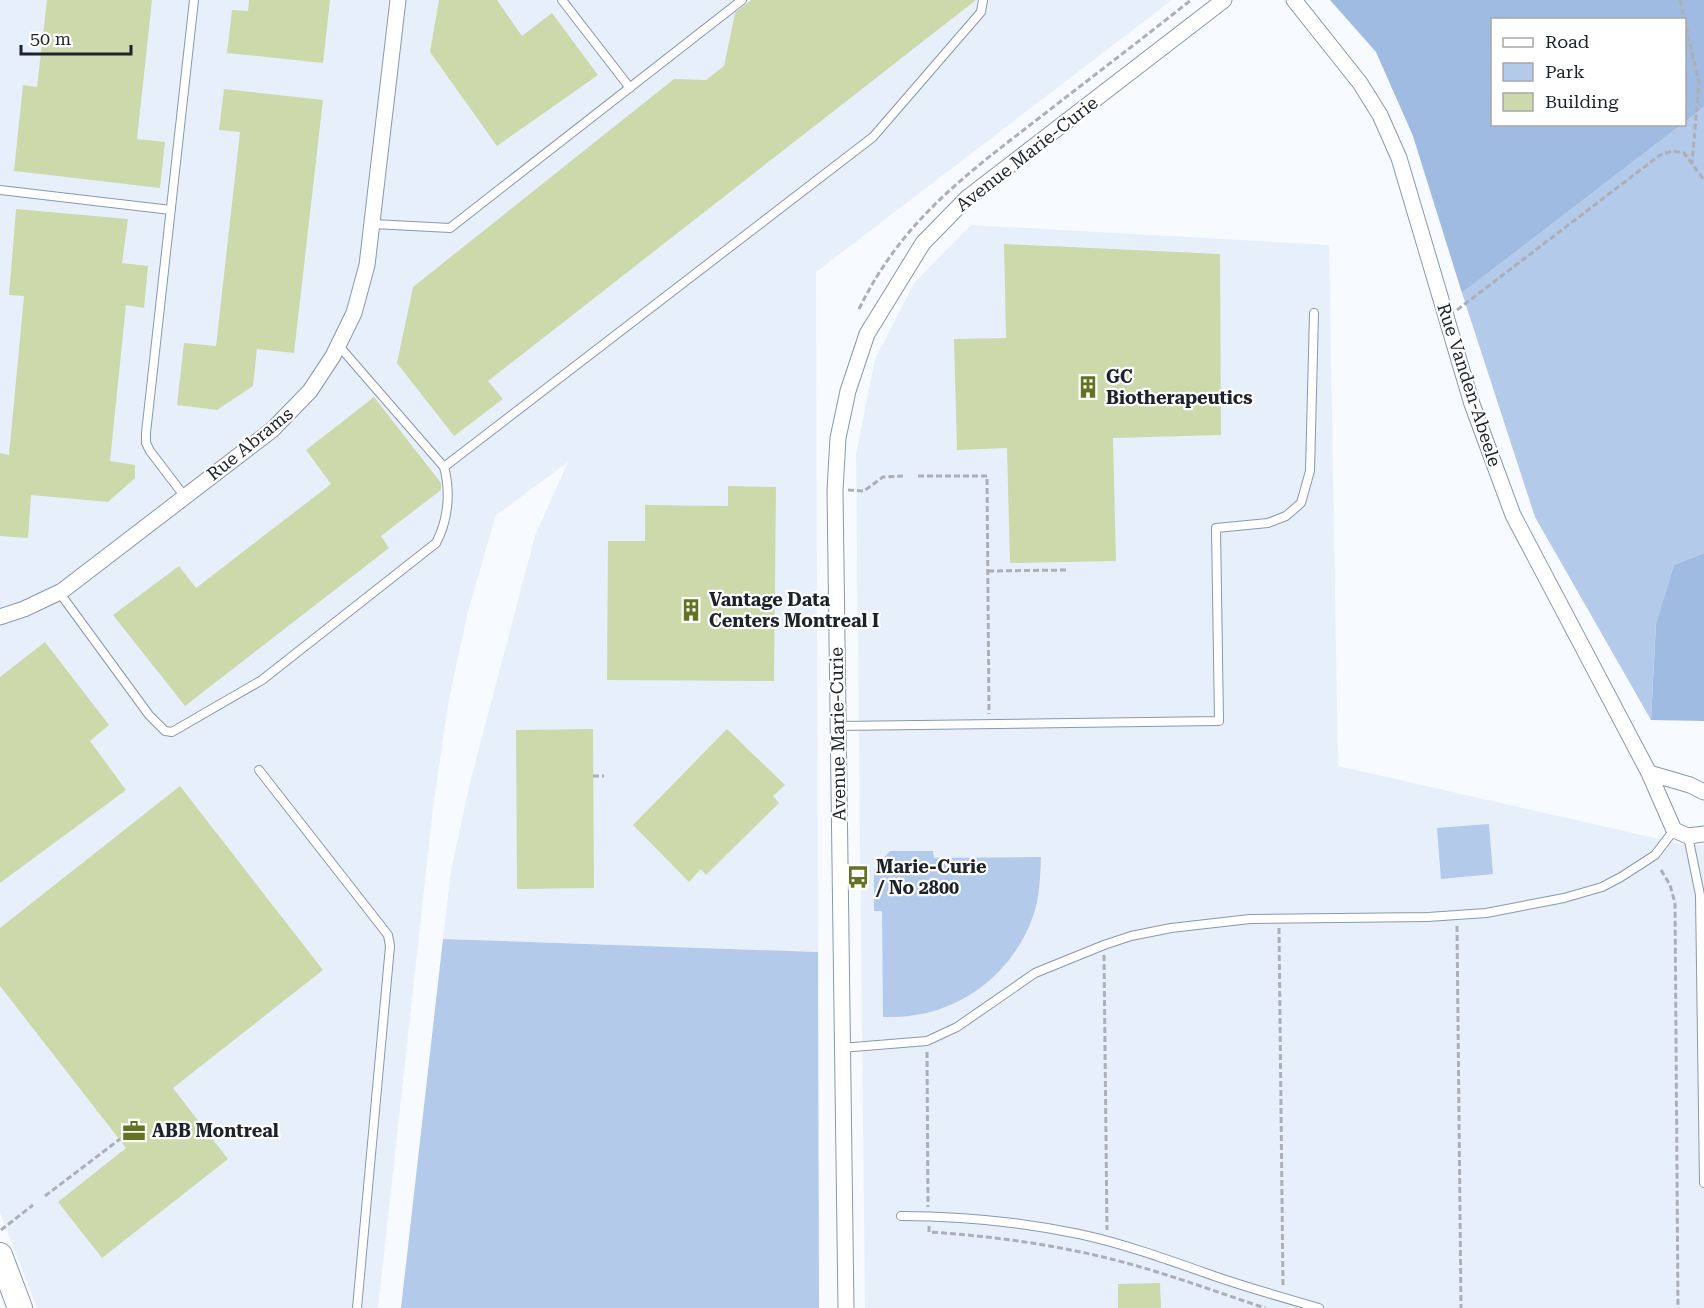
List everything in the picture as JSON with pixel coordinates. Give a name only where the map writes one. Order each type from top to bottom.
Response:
[{"type":"main road","points":[[0,1255],[20,1308]]},
{"type":"street","name":"Rue Abrams","points":[[0,617],[33,605],[59,592],[284,419],[310,391],[339,346],[361,291],[373,224],[398,0]]},
{"type":"street","name":"Avenue Marie-Curie","points":[[846,1308],[835,490],[838,438],[848,391],[867,333],[923,243],[967,198],[1224,0]]},
{"type":"street","name":"Rue Vanden-Abeele","points":[[1294,0],[1360,83],[1380,115],[1400,158],[1472,404],[1513,515],[1649,773],[1674,830]]},
{"type":"street","points":[[1649,773],[1690,785],[1704,792]]},
{"type":"street","points":[[1674,830],[1688,836],[1704,834]]},
{"type":"lane","points":[[185,496],[150,451],[146,442],[194,0]]},
{"type":"lane","points":[[562,0],[630,88]]},
{"type":"lane","points":[[373,224],[450,228],[741,0]]},
{"type":"lane","points":[[444,467],[873,137],[981,12],[983,0]]},
{"type":"lane","points":[[0,190],[171,210]]},
{"type":"lane","points":[[838,726],[1219,721],[1216,528],[1268,523],[1286,516],[1301,503],[1310,471],[1314,313]]},
{"type":"lane","points":[[59,592],[149,715],[165,731],[172,732],[262,681],[436,543],[443,529],[449,484],[444,467],[339,346]]},
{"type":"lane","points":[[259,770],[388,935],[390,946],[357,1308]]},
{"type":"lane","points":[[841,1048],[927,1041],[957,1027],[1035,973],[1131,936],[1171,928],[1250,919],[1457,915],[1525,907],[1602,887],[1622,878],[1654,855],[1674,830]]},
{"type":"lane","points":[[1688,836],[1700,895],[1704,1183]]},
{"type":"lane","points":[[902,1216],[999,1222],[1078,1234],[1175,1261],[1319,1308]]},
{"type":"path","points":[[1680,0],[1684,18]]},
{"type":"path","points":[[1686,26],[1699,83],[1692,164]]},
{"type":"path","points":[[1446,318],[1660,155],[1672,151],[1684,153],[1704,180]]},
{"type":"path","points":[[835,490],[864,491],[883,477],[903,476]]},
{"type":"path","points":[[918,476],[987,476],[989,724]]},
{"type":"path","points":[[988,571],[1069,570]]},
{"type":"path","points":[[593,776],[604,776]]},
{"type":"path","points":[[1661,870],[1670,885],[1675,903],[1678,1308]]},
{"type":"path","points":[[1457,915],[1461,1308]]},
{"type":"path","points":[[1279,919],[1283,1298]]},
{"type":"path","points":[[1104,945],[1107,1241]]},
{"type":"path","points":[[927,1041],[928,1209]]},
{"type":"path","points":[[45,1196],[120,1140]]},
{"type":"path","points":[[1,1230],[33,1205]]},
{"type":"path","points":[[929,1232],[1044,1244],[1186,1281],[1265,1308]]},
{"type":"shaded area","points":[[0,0],[1172,0],[816,272],[818,952],[443,939],[451,871],[470,783],[535,536],[568,462],[496,515],[468,611],[448,704],[433,808],[378,1308],[37,1308],[0,1212]]},
{"type":"shaded area","points":[[1330,0],[1704,0],[1704,107],[1686,121],[1686,18],[1491,18],[1491,126],[1680,126],[1462,293],[1413,136],[1376,52]]},
{"type":"shaded area","points":[[971,225],[1329,245],[1338,766],[1685,845],[1704,845],[1704,1308],[865,1308],[856,454],[875,359],[914,283]]},
{"type":"shaded area","points":[[1704,553],[1704,721],[1651,720],[1656,623],[1674,565]]},
{"type":"green space","points":[[1704,107],[1704,553],[1674,565],[1656,623],[1651,720],[1535,517],[1462,293],[1680,126],[1686,126],[1686,121]]},
{"type":"green space","points":[[1489,824],[1493,874],[1441,879],[1437,828]]},
{"type":"green space","points":[[890,851],[933,851],[934,858],[1041,857],[1038,894],[1033,916],[1015,952],[1002,968],[971,994],[953,1004],[935,1011],[903,1017],[883,1017],[882,911],[874,911],[874,870]]},
{"type":"green space","points":[[443,939],[818,952],[819,1308],[401,1308]]},
{"type":"building","points":[[47,0],[152,0],[137,139],[165,142],[160,188],[14,171],[23,85],[37,87]]},
{"type":"building","points":[[249,0],[330,0],[323,63],[227,53],[232,10],[248,11]]},
{"type":"building","points":[[439,0],[497,0],[522,36],[552,13],[598,75],[497,146],[430,52]]},
{"type":"building","points":[[751,0],[976,0],[488,381],[503,399],[454,436],[397,363],[413,287],[674,79],[706,80],[724,66],[735,13]]},
{"type":"building","points":[[224,89],[323,100],[294,353],[257,349],[253,386],[217,410],[177,405],[184,343],[216,346],[240,132],[219,130]]},
{"type":"building","points":[[16,209],[128,219],[122,263],[148,266],[144,308],[126,305],[110,461],[135,465],[135,478],[108,502],[31,495],[28,538],[0,536],[0,453],[9,455],[24,296],[9,295]]},
{"type":"building","name":"GC Biotherapeutics","points":[[1004,244],[1220,254],[1221,435],[1113,438],[1116,561],[1010,563],[1007,448],[957,450],[954,339],[1006,338]]},
{"type":"building","points":[[374,397],[441,483],[441,490],[381,536],[389,548],[185,706],[113,615],[179,566],[196,588],[331,484],[306,450]]},
{"type":"building","name":"Vantage Data Centers Montreal I","points":[[728,486],[776,487],[774,681],[607,680],[608,541],[645,541],[645,505],[728,506]]},
{"type":"building","points":[[45,642],[109,725],[90,741],[126,790],[0,883],[0,677]]},
{"type":"building","points":[[593,729],[594,888],[517,889],[516,730]]},
{"type":"building","points":[[727,729],[785,785],[773,796],[779,803],[706,875],[701,869],[689,882],[633,825]]},
{"type":"building","points":[[180,786],[323,970],[173,1088],[228,1159],[102,1258],[58,1202],[126,1148],[0,986],[0,928]]},
{"type":"building","points":[[1160,1283],[1161,1308],[1118,1308],[1118,1284]]},
{"type":"place","name":"GC Biotherapeutics","points":[[1088,387]]},
{"type":"place","name":"Vantage Data Centers Montreal I","points":[[691,610]]},
{"type":"place","name":"Marie-Curie / No 2800","points":[[858,877]]},
{"type":"place","name":"ABB Montreal","points":[[134,1131]]}]
